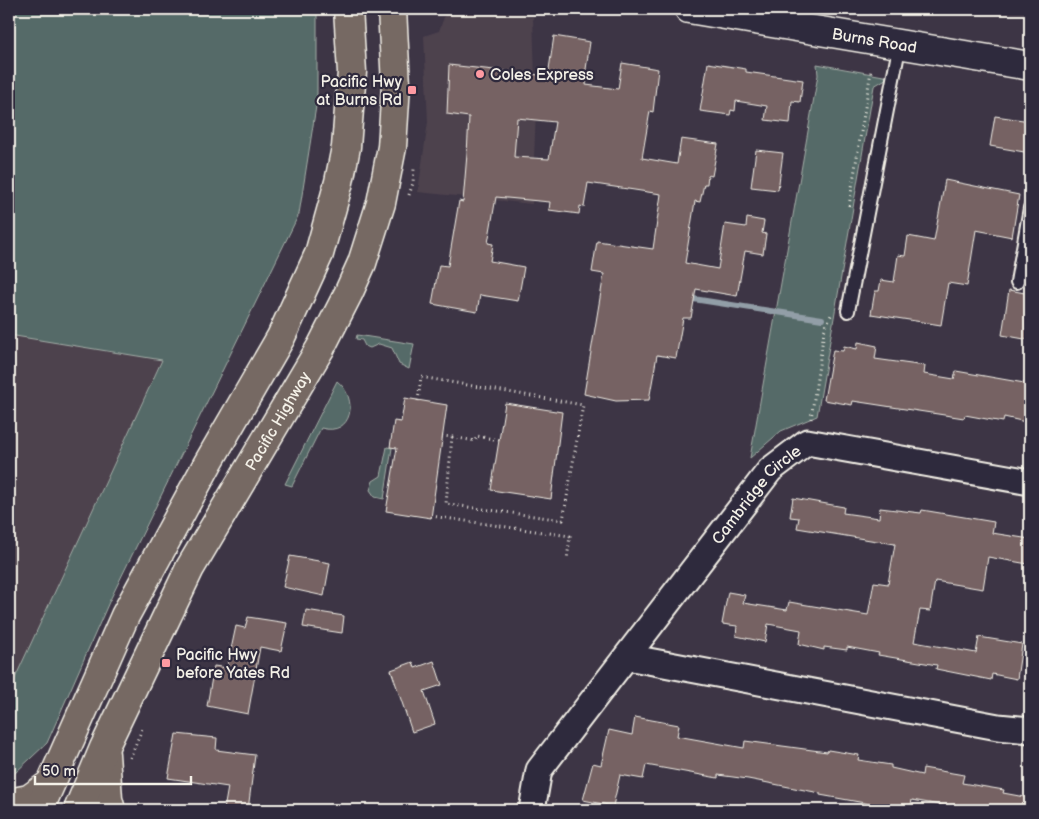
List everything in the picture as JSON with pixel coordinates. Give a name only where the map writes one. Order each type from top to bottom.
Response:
[{"type":"main road","points":[[39,810],[125,616],[208,463],[281,337],[319,254],[340,182],[347,138],[352,72],[348,9]]},
{"type":"main road","name":"Pacific Highway","points":[[78,810],[104,748],[190,568],[321,346],[362,263],[381,203],[392,148],[396,86],[392,9]]},
{"type":"main road","points":[[104,748],[108,800],[111,810]]},
{"type":"main road","points":[[9,803],[29,800],[50,784]]},
{"type":"street","name":"Burns Road","points":[[689,9],[1030,66]]},
{"type":"street","name":"Cambridge Circle","points":[[532,810],[539,770],[770,470],[807,442],[1030,482]]},
{"type":"street","points":[[627,658],[988,726],[1030,730]]},
{"type":"lane","points":[[848,311],[900,43]]},
{"type":"lane","points":[[1016,282],[1030,208]]},
{"type":"path","points":[[418,400],[421,377],[583,405],[563,520],[446,504],[452,437]]},
{"type":"path","points":[[442,436],[476,441],[477,436],[499,440]]},
{"type":"path","points":[[431,516],[570,536],[567,560]]},
{"type":"path","points":[[461,810],[468,810]]},
{"type":"shaded area","name":"Coles Express","points":[[447,9],[468,9],[533,17],[536,111],[532,204],[418,192],[428,122],[424,36],[439,31]]},
{"type":"shaded area","points":[[9,335],[162,360],[9,691]]},
{"type":"green space","points":[[9,9],[317,9],[317,100],[299,214],[109,602],[47,743],[15,773],[9,774],[9,691],[162,360],[9,335]]},
{"type":"green space","points":[[817,64],[889,77],[874,86],[817,416],[781,431],[750,458],[818,75]]},
{"type":"green space","points":[[357,335],[414,344],[409,369],[399,364],[392,348],[379,344],[370,348],[365,346],[362,340],[356,339]]},
{"type":"green space","points":[[337,381],[344,388],[350,406],[346,422],[340,427],[332,429],[321,428],[292,486],[285,484]]},
{"type":"green space","points":[[387,447],[392,448],[384,499],[375,497],[370,490],[373,481],[381,476]]},
{"type":"building","points":[[554,36],[590,42],[585,76],[587,76],[586,85],[618,89],[622,63],[658,69],[653,112],[650,111],[642,158],[677,164],[681,139],[718,144],[712,176],[708,175],[707,184],[704,184],[700,202],[695,201],[685,263],[718,269],[725,224],[746,227],[747,218],[764,221],[762,233],[766,234],[763,254],[745,251],[737,296],[696,289],[691,318],[683,318],[676,358],[657,355],[649,400],[616,401],[584,394],[604,274],[592,272],[597,241],[653,249],[661,194],[588,183],[584,207],[580,206],[579,214],[549,210],[550,202],[496,197],[488,243],[493,244],[490,261],[524,267],[518,301],[480,295],[477,312],[432,304],[439,265],[448,266],[459,201],[463,202],[467,154],[469,117],[447,114],[449,65],[548,76]],"holes":[[[517,118],[555,122],[549,159],[514,157]]]},
{"type":"building","points":[[708,63],[746,69],[746,72],[803,80],[800,102],[792,101],[790,123],[765,120],[767,106],[736,101],[735,111],[731,110],[730,115],[700,111]]},
{"type":"building","points":[[995,116],[1030,121],[1030,153],[990,146]]},
{"type":"building","points":[[756,150],[783,153],[778,190],[751,187]]},
{"type":"building","points":[[945,180],[1019,195],[1012,237],[976,230],[967,286],[948,283],[941,325],[871,314],[875,291],[879,291],[881,280],[894,282],[898,255],[905,256],[908,236],[934,241]]},
{"type":"building","points":[[1009,290],[1030,294],[1030,340],[1002,335]]},
{"type":"building","points":[[858,342],[877,346],[875,359],[925,366],[924,374],[954,379],[956,371],[1030,384],[1030,423],[1004,417],[1003,422],[965,415],[964,418],[853,401],[852,405],[824,400],[833,350],[843,351],[844,346],[857,349]]},
{"type":"building","points":[[405,398],[447,405],[431,518],[386,511],[397,448],[390,447],[394,421],[401,422]]},
{"type":"building","points":[[505,403],[562,412],[551,499],[491,490]]},
{"type":"building","points":[[793,498],[844,507],[843,513],[879,518],[880,508],[921,513],[922,510],[994,522],[992,533],[1030,539],[1028,564],[988,557],[983,589],[935,581],[930,611],[920,610],[914,642],[976,653],[979,637],[1022,644],[1017,679],[992,674],[991,680],[936,669],[937,665],[878,655],[879,653],[847,647],[847,650],[824,647],[824,650],[799,644],[801,630],[768,624],[765,642],[736,636],[737,626],[722,624],[728,592],[745,595],[743,603],[787,610],[789,602],[868,615],[874,582],[888,584],[895,544],[797,528],[799,518],[790,517]]},
{"type":"building","points":[[290,556],[330,563],[324,596],[283,587]]},
{"type":"building","points":[[306,610],[344,616],[342,633],[303,627]]},
{"type":"building","points":[[248,617],[287,623],[281,651],[260,647],[248,714],[207,706],[214,666],[227,668],[236,626],[245,628]]},
{"type":"building","points":[[434,661],[442,685],[424,691],[435,724],[412,732],[391,670],[413,662],[415,668]]},
{"type":"building","points":[[635,717],[679,725],[677,736],[744,748],[745,741],[827,752],[828,750],[859,755],[858,760],[891,765],[891,768],[922,775],[923,768],[964,775],[962,783],[1004,790],[1003,793],[1030,798],[1030,810],[968,810],[912,800],[910,810],[904,810],[820,795],[820,793],[748,779],[718,775],[718,778],[646,765],[643,779],[620,775],[613,806],[583,800],[593,763],[601,765],[609,730],[632,735]]},
{"type":"building","points":[[176,734],[217,738],[216,750],[255,755],[248,810],[224,810],[228,787],[168,778]]},
{"type":"waterway","points":[[687,298],[822,319]]},
{"type":"place","name":"Coles Express","points":[[480,74]]},
{"type":"place","name":"Pacific Hwy at Burns Rd","points":[[412,90]]},
{"type":"place","name":"Pacific Hwy before Yates Rd","points":[[166,663]]}]
